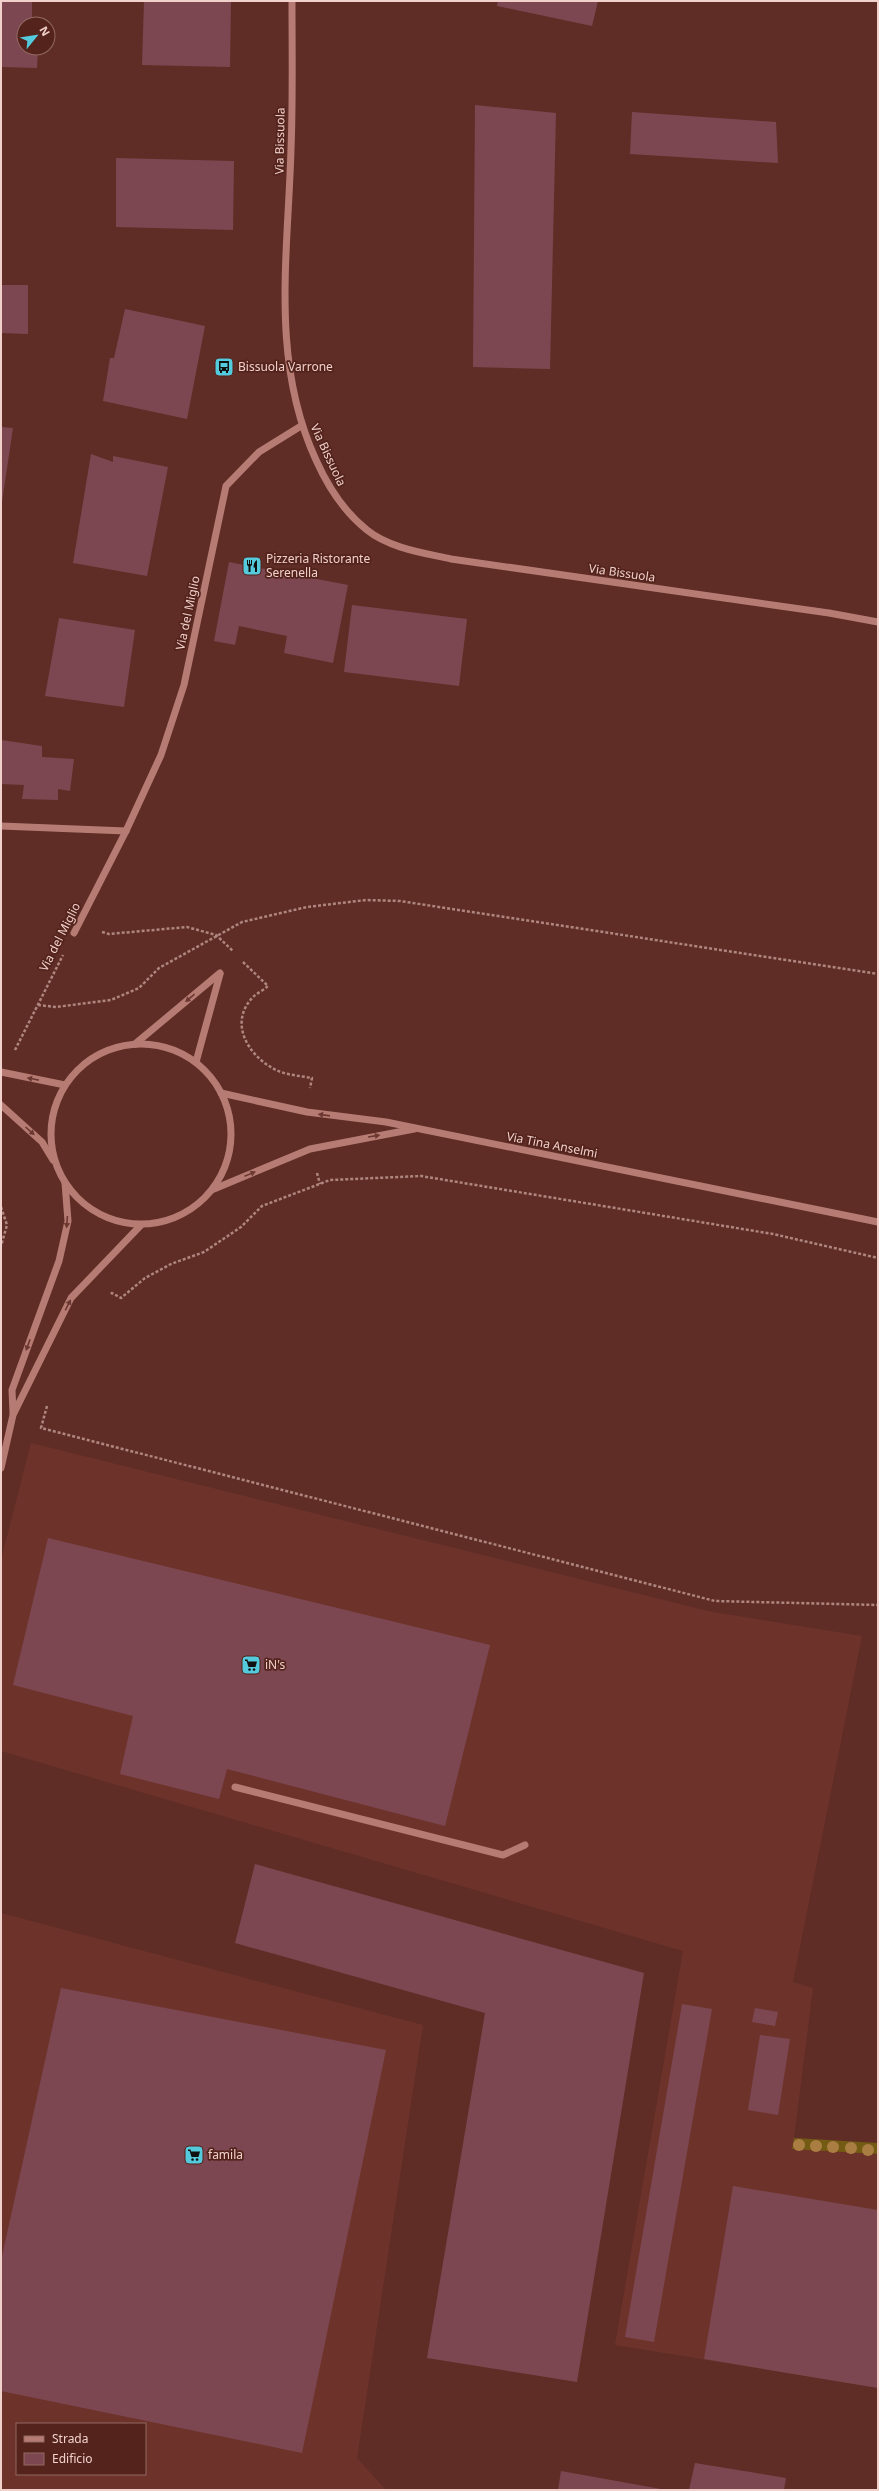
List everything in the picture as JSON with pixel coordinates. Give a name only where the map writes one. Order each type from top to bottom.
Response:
[{"type":"street","name":"Via Bissuola","points":[[292,1],[291,148],[285,334],[292,392],[301,426],[328,486],[347,512],[368,531],[390,542],[480,565],[829,613],[878,622]]},
{"type":"street","name":"Via del Miglio","points":[[74,933],[126,831],[161,755],[184,684],[226,486],[259,452],[301,426]]},
{"type":"street","points":[[1,826],[126,831]]},
{"type":"street","points":[[135,1044],[220,973],[196,1062]]},
{"type":"street","points":[[1,1105],[42,1142],[56,1164],[65,1183],[84,1205],[110,1219],[141,1224],[167,1222],[193,1209],[214,1189],[226,1166],[232,1142],[230,1117],[221,1093],[210,1077],[196,1062],[177,1052],[157,1045],[135,1044],[115,1048],[96,1056],[79,1069],[65,1085],[56,1104],[52,1124],[52,1144],[56,1164]]},
{"type":"street","points":[[1,1072],[65,1085]]},
{"type":"street","name":"Via Tina Anselmi","points":[[221,1093],[307,1112],[386,1122],[878,1222]]},
{"type":"street","points":[[214,1189],[310,1149],[418,1129]]},
{"type":"street","points":[[13,1415],[12,1390],[59,1261],[68,1221],[65,1183]]},
{"type":"street","points":[[1,1468],[13,1415],[71,1298],[141,1224]]},
{"type":"street","points":[[235,1787],[503,1855],[525,1845]]},
{"type":"path","points":[[38,1005],[56,1007],[111,1000],[139,988],[159,968],[242,922],[307,907],[366,900],[400,901],[878,974]]},
{"type":"path","name":"Via del Miglio","points":[[14,1052],[74,933]]},
{"type":"path","points":[[107,1298],[112,1293],[121,1298],[145,1278],[171,1264],[204,1252],[241,1227],[262,1206],[330,1180],[421,1176],[773,1234],[878,1258]]},
{"type":"path","points":[[1,1207],[7,1225],[1,1246]]},
{"type":"path","points":[[47,1405],[41,1428],[715,1601],[878,1605]]},
{"type":"shaded area","points":[[31,1443],[712,1612],[862,1636],[793,1982],[813,1988],[794,2138],[878,2143],[878,2388],[615,2345],[683,1951],[1,1751],[1,1560]]},
{"type":"shaded area","name":"famila","points":[[1,1913],[423,2025],[357,2458],[386,2490],[1,2490]]},
{"type":"shaded area","points":[[794,2138],[878,2143],[878,2154],[792,2149]]},
{"type":"building","points":[[1,1],[32,1],[32,16],[16,16],[16,56],[38,56],[37,68],[1,67]]},
{"type":"building","points":[[144,1],[231,1],[230,67],[142,65]]},
{"type":"building","points":[[498,1],[598,1],[592,26],[497,6]]},
{"type":"building","points":[[475,105],[556,113],[550,369],[473,367]]},
{"type":"building","points":[[632,112],[776,122],[778,163],[630,154]]},
{"type":"building","points":[[116,158],[234,161],[233,230],[116,227]]},
{"type":"building","points":[[1,285],[28,285],[28,334],[1,333]]},
{"type":"building","points":[[125,309],[205,326],[187,419],[103,401],[110,358],[114,358]]},
{"type":"building","points":[[1,427],[13,428],[2,502],[1,502]]},
{"type":"building","points":[[91,454],[113,462],[113,456],[168,467],[147,576],[73,563]]},
{"type":"building","points":[[229,562],[348,585],[333,663],[284,653],[287,636],[239,626],[235,645],[214,641]]},
{"type":"building","points":[[352,605],[467,619],[459,686],[344,672]]},
{"type":"building","points":[[59,618],[135,630],[124,707],[45,696]]},
{"type":"building","points":[[1,740],[42,746],[42,757],[74,759],[70,791],[58,789],[58,800],[22,799],[24,785],[1,784]]},
{"type":"building","name":"iN's","points":[[48,1538],[490,1645],[445,1826],[227,1769],[219,1799],[120,1774],[133,1716],[13,1685]]},
{"type":"building","points":[[255,1864],[644,1973],[577,2382],[427,2358],[485,2013],[235,1943]]},
{"type":"building","name":"famila","points":[[61,1988],[386,2050],[302,2453],[1,2391],[1,2261]]},
{"type":"building","points":[[682,2004],[712,2009],[654,2342],[625,2337]]},
{"type":"building","points":[[755,2008],[778,2012],[775,2026],[752,2022]]},
{"type":"building","points":[[760,2035],[790,2039],[778,2115],[748,2110]]},
{"type":"building","points":[[733,2186],[878,2210],[878,2388],[704,2359]]},
{"type":"building","points":[[695,2463],[786,2478],[784,2490],[689,2490]]},
{"type":"building","points":[[561,2471],[661,2489],[661,2490],[558,2490]]},
{"type":"place","name":"Bissuola Varrone","points":[[224,367]]},
{"type":"place","name":"Pizzeria Ristorante Serenella","points":[[252,566]]},
{"type":"place","name":"iN's","points":[[251,1665]]},
{"type":"place","name":"famila","points":[[194,2155]]}]
